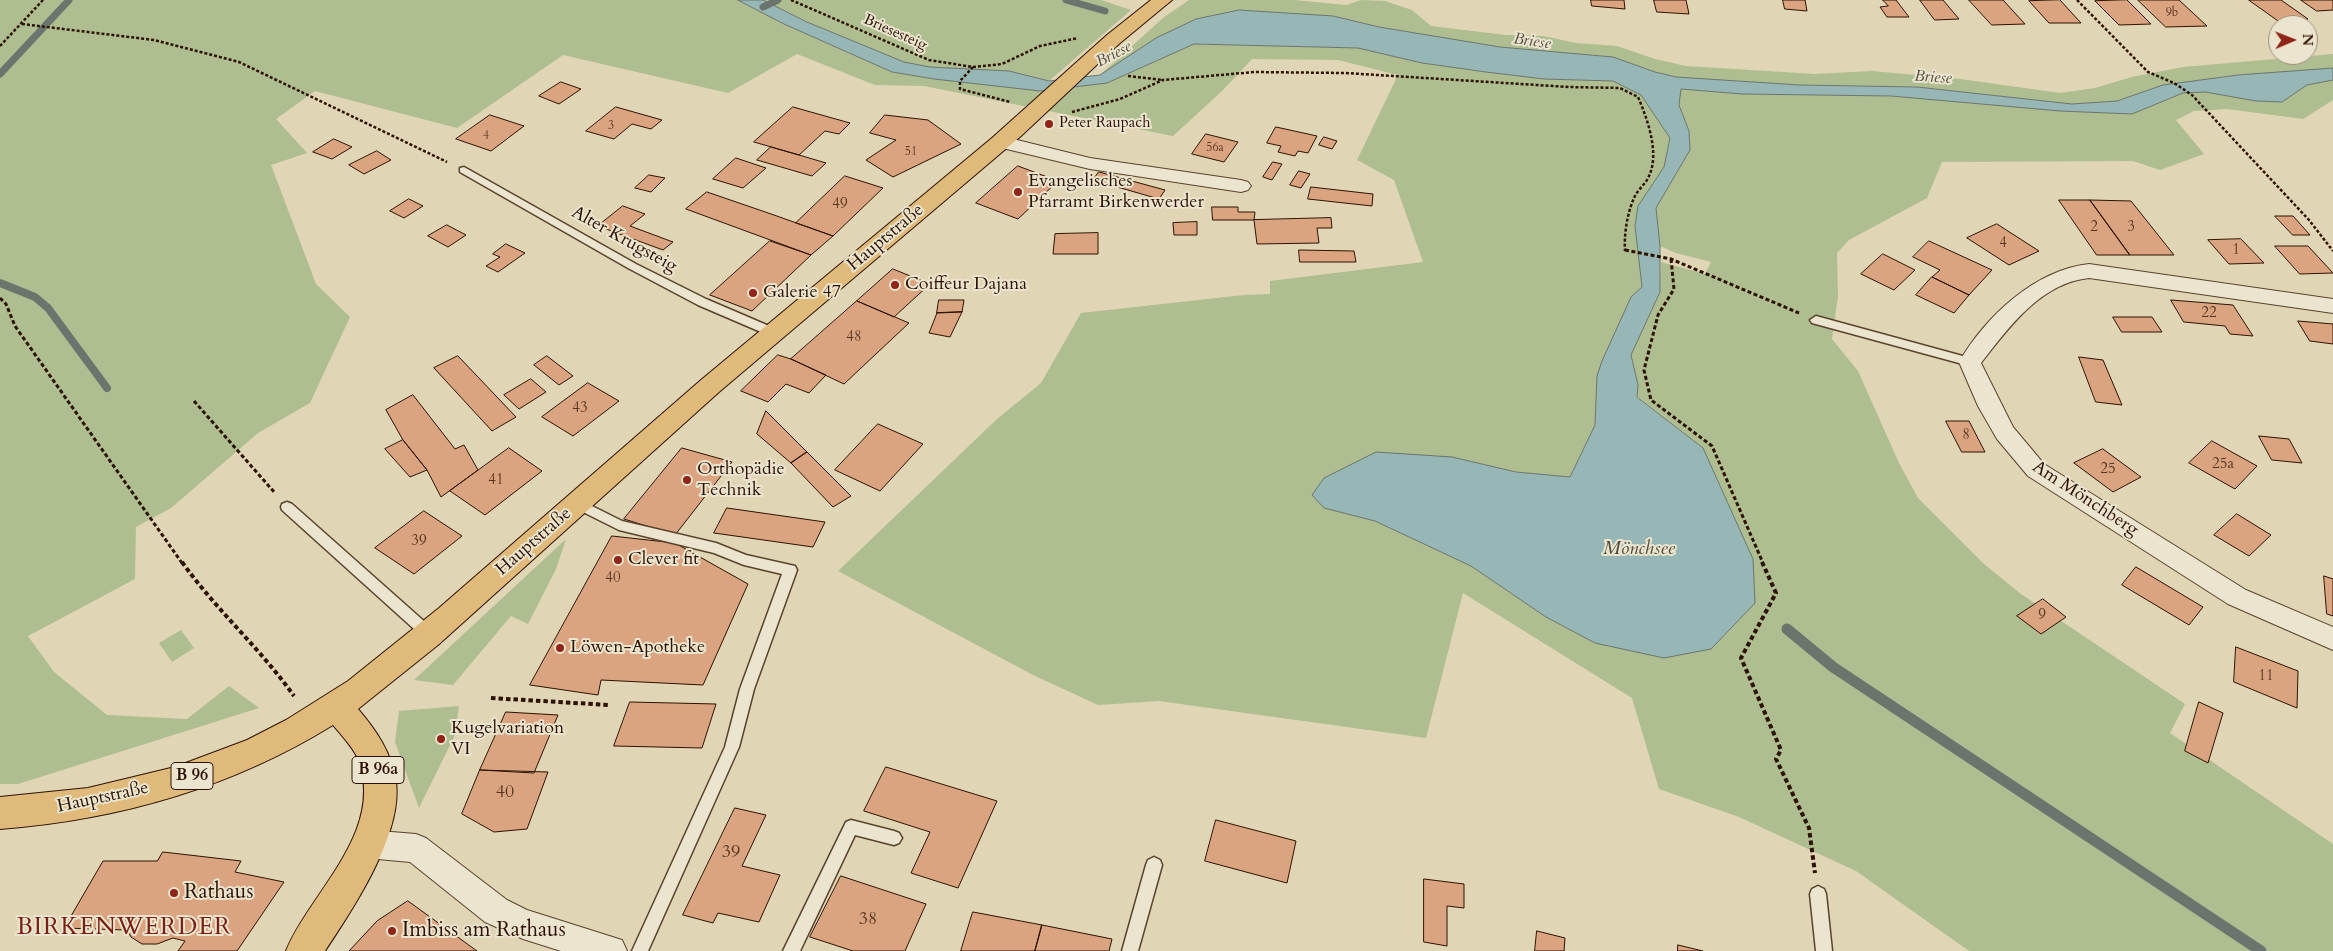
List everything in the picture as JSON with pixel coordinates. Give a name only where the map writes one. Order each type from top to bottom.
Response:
[{"type":"main road","name":"B 96","points":[[1108,44],[1163,0]]},
{"type":"main road","name":"Hauptstraße","points":[[0,814],[53,809],[96,802],[174,782],[239,758],[324,714],[429,634],[772,332],[1058,93],[1108,44]]},
{"type":"main road","name":"B 96a","points":[[304,951],[342,891],[368,844],[377,816],[378,769],[370,749],[360,734],[324,714]]},
{"type":"street","points":[[1001,142],[1040,154],[1152,175],[1241,186]]},
{"type":"street","points":[[1970,362],[2008,314],[2033,293],[2066,274],[2089,271],[2333,306]]},
{"type":"street","name":"Am Mönchberg","points":[[1970,362],[1993,414],[2022,457],[2036,470],[2237,596],[2333,639]]},
{"type":"street","points":[[368,844],[416,848],[496,910],[523,924],[611,951]]},
{"type":"lane","name":"Alter Krugsteig","points":[[464,170],[632,266],[702,302],[772,332]]},
{"type":"lane","points":[[1816,320],[1970,362]]},
{"type":"lane","points":[[578,504],[619,525],[716,548],[744,560],[790,570],[747,689],[732,747],[640,951]]},
{"type":"lane","points":[[286,507],[429,634]]},
{"type":"lane","points":[[790,951],[850,827],[894,838]]},
{"type":"lane","points":[[1130,951],[1154,865]]},
{"type":"lane","points":[[1818,894],[1824,951]]},
{"type":"path","points":[[0,46],[43,0]]},
{"type":"path","name":"Briesesteig","points":[[792,0],[929,60],[972,66],[1002,64],[1040,46],[1069,39],[1089,38],[1108,44]]},
{"type":"path","points":[[2077,0],[2148,72],[2174,83],[2192,95],[2309,220],[2333,251]]},
{"type":"path","points":[[22,24],[154,40],[239,62],[464,170]]},
{"type":"path","points":[[972,66],[960,81],[960,89],[984,94]]},
{"type":"path","points":[[1128,76],[1164,80],[1254,72],[1345,72],[1569,87],[1620,88],[1638,97],[1650,126],[1652,156],[1650,175],[1634,197],[1624,237],[1625,251],[1664,256],[1816,320]]},
{"type":"path","points":[[1037,110],[1057,115],[1095,107],[1120,100],[1164,80]]},
{"type":"path","points":[[1671,259],[1674,289],[1658,315],[1644,370],[1651,400],[1712,446],[1776,593],[1741,658],[1781,750],[1776,759],[1809,828],[1818,894]]},
{"type":"path","points":[[0,298],[6,304],[15,326],[154,525],[222,614],[259,650],[280,674],[324,714]]},
{"type":"path","points":[[194,401],[286,507]]},
{"type":"path","points":[[491,698],[609,705]]},
{"type":"green space","points":[[0,0],[738,0],[784,24],[892,72],[934,79],[1107,83],[1194,44],[1358,48],[1422,63],[1486,72],[1544,79],[1613,81],[1641,95],[1670,138],[1664,167],[1638,206],[1635,226],[1642,287],[1631,297],[1598,379],[1595,425],[1570,477],[1516,472],[1452,457],[1324,508],[1375,521],[1471,566],[1546,617],[1595,643],[1753,559],[1703,448],[1637,396],[1638,385],[1630,355],[1660,293],[1661,262],[1705,274],[1711,262],[1676,253],[1660,246],[1656,208],[1690,150],[1689,131],[1679,105],[1680,89],[1742,94],[1891,96],[2060,111],[2132,114],[2183,93],[2205,92],[2256,101],[2282,102],[2307,85],[2333,80],[2333,100],[2303,119],[2227,109],[2194,111],[2176,120],[2204,154],[2160,170],[2133,161],[1942,162],[1927,198],[1849,240],[1837,253],[1838,296],[1832,339],[1858,371],[1899,463],[1918,498],[1984,564],[2021,594],[2185,704],[2170,733],[2333,844],[2333,951],[1969,951],[1856,871],[1739,817],[1659,789],[1632,698],[1463,593],[1426,738],[1159,701],[1098,705],[1033,675],[838,571],[996,420],[1041,383],[1081,313],[1244,295],[1270,294],[1270,281],[1423,262],[1394,180],[1357,160],[1398,75],[1338,60],[1252,59],[1223,90],[1173,136],[924,86],[875,85],[797,54],[728,93],[563,55],[457,128],[315,91],[276,119],[307,153],[271,165],[316,284],[350,317],[310,403],[258,433],[171,508],[136,527],[135,579],[28,636],[54,672],[107,715],[187,719],[229,686],[259,708],[18,784],[0,784]]},
{"type":"green space","points":[[763,0],[1101,0],[1131,10],[1049,81],[1009,71],[930,67],[904,62],[807,22]]},
{"type":"green space","points":[[1189,0],[1294,0],[1346,5],[1361,0],[1385,1],[1412,10],[1431,26],[1506,35],[1543,36],[1576,43],[1617,46],[1655,59],[1686,66],[1815,74],[1872,71],[1960,79],[2060,93],[2095,88],[2132,77],[2183,67],[2268,60],[2268,65],[2318,65],[2318,55],[2333,54],[2333,68],[2238,75],[2163,85],[2117,101],[2072,104],[1917,87],[1800,85],[1676,77],[1655,72],[1613,57],[1500,47],[1379,27],[1333,16],[1239,10],[1100,75],[1163,18]]},
{"type":"green space","points":[[566,539],[556,569],[528,624],[511,616],[453,685],[414,680]]},
{"type":"green space","points":[[181,630],[194,648],[172,662],[159,643]]},
{"type":"green space","points":[[459,706],[455,735],[419,808],[395,742],[399,711]]},
{"type":"water","name":"Mönchsee","points":[[738,0],[763,0],[807,22],[904,62],[930,67],[1009,71],[1049,81],[1100,75],[1156,38],[1196,19],[1239,10],[1333,16],[1379,27],[1500,47],[1613,57],[1655,72],[1676,77],[1800,85],[1917,87],[2072,104],[2117,101],[2163,85],[2238,75],[2333,68],[2333,80],[2307,85],[2282,102],[2256,101],[2205,92],[2183,93],[2132,114],[2060,111],[1891,96],[1742,94],[1681,89],[1679,105],[1689,131],[1690,150],[1656,208],[1660,246],[1660,292],[1631,355],[1638,385],[1637,397],[1703,448],[1753,559],[1755,603],[1711,649],[1664,658],[1595,643],[1546,617],[1471,566],[1375,521],[1324,508],[1312,495],[1324,478],[1376,452],[1452,457],[1516,472],[1570,477],[1595,425],[1597,376],[1602,361],[1631,297],[1642,287],[1635,226],[1638,206],[1664,167],[1670,138],[1641,95],[1613,81],[1544,79],[1486,72],[1422,63],[1358,48],[1194,44],[1107,83],[1040,91],[934,79],[892,72],[784,24]]},
{"type":"building","points":[[1591,0],[1624,0],[1625,9],[1592,6]]},
{"type":"building","points":[[1654,0],[1686,0],[1689,14],[1657,12]]},
{"type":"building","points":[[1783,0],[1805,0],[1807,11],[1785,9]]},
{"type":"building","points":[[1883,0],[1896,0],[1909,17],[1887,17],[1880,7],[1888,6]]},
{"type":"building","points":[[1920,0],[1943,0],[1959,19],[1935,20]]},
{"type":"building","points":[[1969,0],[2003,0],[2025,24],[1992,25]]},
{"type":"building","points":[[2060,0],[2081,23],[2049,23],[2029,1]]},
{"type":"building","points":[[2127,0],[2151,24],[2119,25],[2095,1]]},
{"type":"building","points":[[2138,0],[2179,0],[2207,26],[2166,27]]},
{"type":"building","points":[[2249,0],[2281,0],[2302,15],[2270,15]]},
{"type":"building","points":[[2301,0],[2333,0],[2333,10],[2317,11]]},
{"type":"building","points":[[561,82],[581,89],[559,104],[539,96]]},
{"type":"building","points":[[616,107],[662,120],[651,129],[632,124],[614,139],[586,131]]},
{"type":"building","points":[[793,107],[850,123],[839,134],[825,131],[799,155],[754,142]]},
{"type":"building","points":[[490,115],[524,126],[491,151],[456,139]]},
{"type":"building","points":[[885,115],[928,120],[961,144],[893,177],[866,160],[896,140],[870,133]]},
{"type":"building","points":[[1276,127],[1317,136],[1308,153],[1298,151],[1295,156],[1278,152],[1281,146],[1267,143]]},
{"type":"building","points":[[1206,134],[1238,142],[1224,162],[1192,154]]},
{"type":"building","points":[[1324,137],[1337,141],[1332,149],[1319,145]]},
{"type":"building","points":[[334,139],[352,147],[332,159],[313,152]]},
{"type":"building","points":[[771,147],[826,163],[812,176],[757,160]]},
{"type":"building","points":[[377,151],[391,160],[364,174],[349,165]]},
{"type":"building","points":[[736,158],[766,168],[743,188],[713,179]]},
{"type":"building","points":[[1273,162],[1282,164],[1272,180],[1263,177]]},
{"type":"building","name":"Evangelisches Pfarramt Birkenwerder","points":[[1018,166],[1058,181],[1018,219],[976,203]]},
{"type":"building","points":[[1299,171],[1310,174],[1301,188],[1290,185]]},
{"type":"building","points":[[1099,172],[1165,190],[1159,199],[1093,180]]},
{"type":"building","points":[[649,175],[665,178],[651,192],[635,188]]},
{"type":"building","points":[[845,176],[883,188],[833,236],[796,223]]},
{"type":"building","points":[[1311,187],[1373,194],[1372,206],[1308,199]]},
{"type":"building","points":[[707,192],[833,236],[811,255],[686,209]]},
{"type":"building","points":[[409,199],[423,206],[404,218],[390,211]]},
{"type":"building","points":[[2059,200],[2090,200],[2130,255],[2097,255]]},
{"type":"building","points":[[2090,200],[2131,201],[2174,255],[2130,255]]},
{"type":"building","points":[[623,206],[645,214],[630,226],[673,242],[663,250],[598,226]]},
{"type":"building","points":[[1212,207],[1238,207],[1238,212],[1255,212],[1254,220],[1213,220]]},
{"type":"building","points":[[2275,216],[2293,216],[2310,235],[2293,235]]},
{"type":"building","points":[[1331,218],[1332,228],[1317,228],[1319,243],[1257,244],[1254,220]]},
{"type":"building","points":[[1197,222],[1197,235],[1174,235],[1173,223]]},
{"type":"building","points":[[1997,224],[2039,251],[2009,265],[1967,238]]},
{"type":"building","points":[[447,225],[466,235],[448,247],[428,236]]},
{"type":"building","points":[[1098,233],[1098,254],[1053,254],[1055,234]]},
{"type":"building","points":[[2241,239],[2264,263],[2229,264],[2208,240]]},
{"type":"building","points":[[770,241],[811,255],[752,311],[710,295]]},
{"type":"building","points":[[1929,241],[1992,270],[1969,295],[1932,277],[1940,270],[1913,257]]},
{"type":"building","points":[[506,244],[525,253],[498,272],[486,266],[500,257],[493,254]]},
{"type":"building","points":[[2275,246],[2308,246],[2333,273],[2300,274]]},
{"type":"building","points":[[1299,250],[1354,251],[1356,262],[1300,262]]},
{"type":"building","points":[[1883,254],[1915,270],[1894,290],[1861,274]]},
{"type":"building","points":[[893,269],[930,284],[894,317],[857,301]]},
{"type":"building","points":[[1932,277],[1969,295],[1954,313],[1916,295]]},
{"type":"building","points":[[939,300],[964,300],[962,312],[937,313]]},
{"type":"building","points":[[2171,300],[2233,305],[2253,336],[2230,334],[2225,326],[2184,322]]},
{"type":"building","points":[[857,301],[909,323],[844,384],[791,359]]},
{"type":"building","points":[[962,312],[950,337],[929,333],[937,313]]},
{"type":"building","points":[[2113,317],[2152,317],[2162,332],[2122,332]]},
{"type":"building","points":[[2298,321],[2333,324],[2333,344],[2310,341]]},
{"type":"building","points":[[778,355],[826,375],[809,393],[786,384],[768,402],[741,391]]},
{"type":"building","points":[[458,356],[516,417],[492,431],[434,368]]},
{"type":"building","points":[[547,356],[573,376],[559,385],[534,365]]},
{"type":"building","points":[[2079,357],[2103,360],[2122,405],[2096,402]]},
{"type":"building","points":[[531,379],[546,392],[519,409],[504,395]]},
{"type":"building","points":[[588,383],[619,401],[573,436],[542,417]]},
{"type":"building","points":[[413,395],[455,449],[464,445],[478,470],[441,497],[427,470],[403,440],[386,410]]},
{"type":"building","points":[[766,411],[807,452],[791,463],[757,434]]},
{"type":"building","points":[[1946,421],[1969,421],[1985,452],[1962,452]]},
{"type":"building","points":[[878,424],[923,444],[880,491],[835,470]]},
{"type":"building","points":[[2259,436],[2289,439],[2302,463],[2272,460]]},
{"type":"building","points":[[403,440],[427,470],[410,477],[385,449]]},
{"type":"building","points":[[2212,441],[2257,466],[2235,489],[2189,463]]},
{"type":"building","points":[[509,448],[542,471],[485,515],[450,491]]},
{"type":"building","points":[[682,448],[732,462],[675,535],[624,519]]},
{"type":"building","points":[[2103,449],[2141,477],[2113,492],[2074,463]]},
{"type":"building","points":[[807,452],[851,496],[833,507],[791,463]]},
{"type":"building","points":[[727,508],[825,522],[813,547],[714,533]]},
{"type":"building","points":[[424,511],[462,536],[414,574],[375,548]]},
{"type":"building","points":[[2237,514],[2271,535],[2249,556],[2214,535]]},
{"type":"building","points":[[612,536],[675,543],[748,584],[703,685],[601,680],[598,695],[530,685]]},
{"type":"building","points":[[2136,567],[2203,607],[2189,625],[2122,585]]},
{"type":"building","points":[[2324,576],[2333,579],[2333,616],[2327,614]]},
{"type":"building","points":[[2043,599],[2066,617],[2041,634],[2017,616]]},
{"type":"building","points":[[2236,647],[2298,671],[2297,708],[2234,682]]},
{"type":"building","points":[[630,702],[716,704],[702,748],[614,746]]},
{"type":"building","points":[[2199,702],[2223,713],[2208,763],[2185,751]]},
{"type":"building","points":[[506,712],[558,715],[534,773],[480,770]]},
{"type":"building","points":[[886,767],[997,801],[958,888],[911,873],[930,832],[864,811]]},
{"type":"building","points":[[480,770],[548,772],[527,829],[494,832],[462,814]]},
{"type":"building","points":[[735,808],[766,815],[742,866],[780,875],[759,922],[718,913],[713,923],[683,915]]},
{"type":"building","points":[[1216,820],[1296,841],[1287,883],[1205,861]]},
{"type":"building","points":[[163,852],[241,861],[235,872],[284,882],[237,951],[178,951],[185,941],[173,938],[157,944],[142,944],[131,937],[127,930],[64,928],[103,861],[157,861]]},
{"type":"building","points":[[841,876],[926,904],[905,951],[853,951],[810,937]]},
{"type":"building","points":[[1424,879],[1464,884],[1464,908],[1447,906],[1447,946],[1424,942]]},
{"type":"building","points":[[408,901],[477,951],[349,951],[377,921]]},
{"type":"building","points":[[973,912],[1042,925],[1035,951],[961,951]]},
{"type":"building","points":[[1042,925],[1112,939],[1109,951],[1035,951]]},
{"type":"building","points":[[1537,931],[1565,938],[1564,951],[1535,951]]},
{"type":"building","points":[[1678,945],[1703,951],[1678,951]]},
{"type":"waterway","points":[[0,74],[69,0]]},
{"type":"waterway","points":[[763,7],[778,0]]},
{"type":"waterway","points":[[1066,0],[1105,11]]},
{"type":"waterway","points":[[0,283],[35,297],[48,308],[107,388]]},
{"type":"waterway","points":[[1787,629],[1833,667],[2261,951]]},
{"type":"place","name":"Peter Raupach","points":[[1049,124]]},
{"type":"place","name":"Evangelisches Pfarramt Birkenwerder","points":[[1018,192]]},
{"type":"place","name":"Coiffeur Dajana","points":[[895,285]]},
{"type":"place","name":"Galerie 47","points":[[753,293]]},
{"type":"place","name":"Orthopädie Technik","points":[[687,480]]},
{"type":"place","name":"Clever fit","points":[[618,560]]},
{"type":"place","name":"Löwen-Apotheke","points":[[560,648]]},
{"type":"place","name":"Kugelvariation VI","points":[[441,739]]},
{"type":"place","name":"Rathaus","points":[[174,893]]},
{"type":"place","name":"Imbiss am Rathaus","points":[[392,931]]},
{"type":"district","name":"BIRKENWERDER","points":[[124,928]]},
{"type":"water label","name":"Briese","points":[[1532,42]]},
{"type":"water label","name":"Briese","points":[[1114,55]]},
{"type":"water label","name":"Briese","points":[[1933,78]]}]
